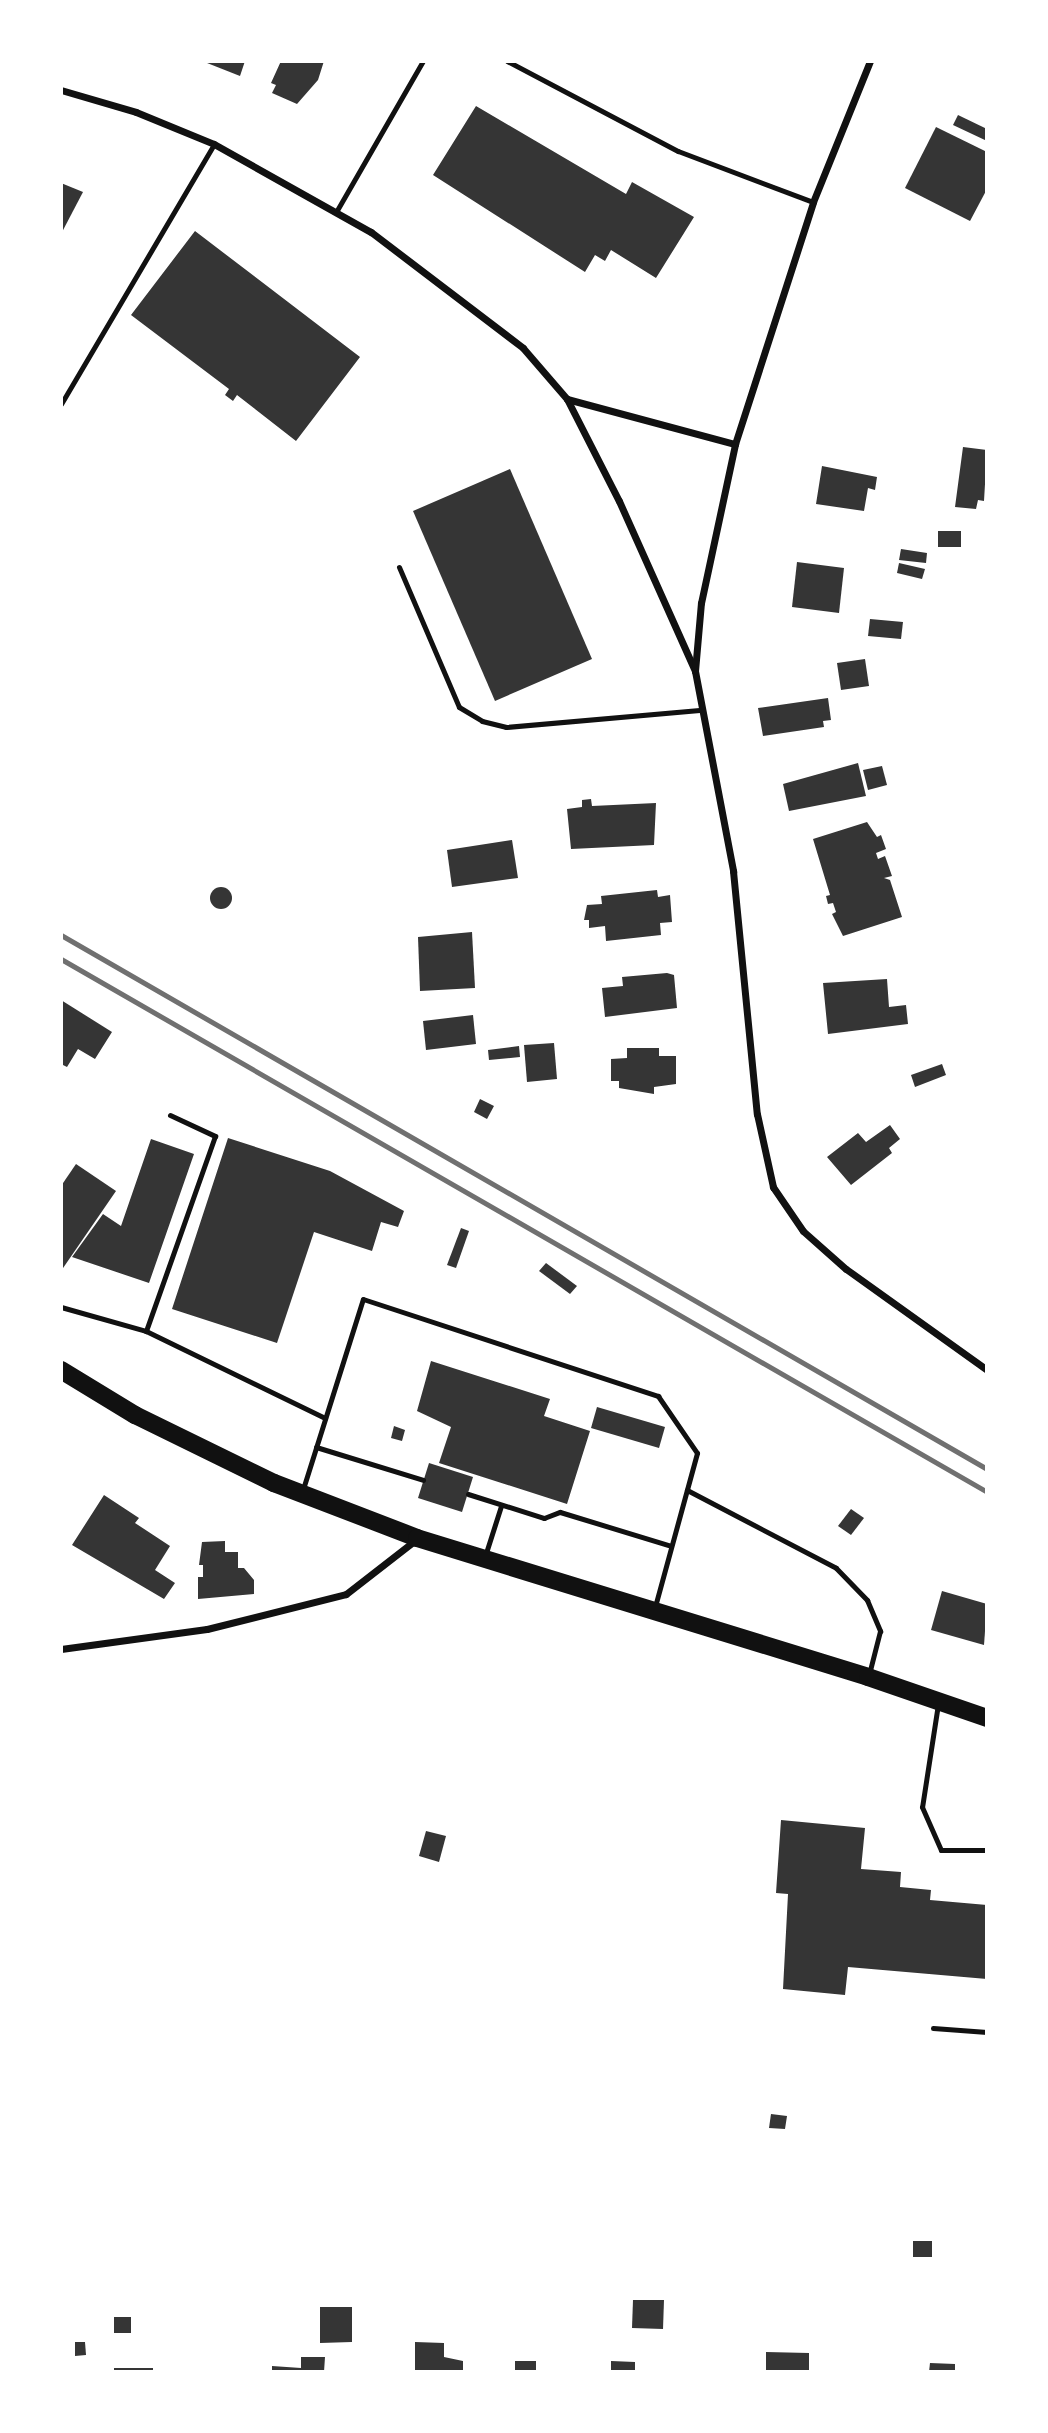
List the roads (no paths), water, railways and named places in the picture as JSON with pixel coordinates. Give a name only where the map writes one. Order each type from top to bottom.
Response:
[{"type":"main road","points":[[61,1370],[135,1415],[301,1493],[417,1538],[868,1677],[987,1718]]},
{"type":"street","points":[[695,671],[701,603],[735,444],[813,202],[870,61]]},
{"type":"street","points":[[61,90],[136,112],[215,144],[336,212],[420,268],[523,348],[567,399],[619,500],[695,671],[733,871],[757,1114],[774,1187],[803,1231],[846,1269],[987,1370]]},
{"type":"street","points":[[567,399],[735,444]]},
{"type":"street","points":[[61,1649],[207,1629],[346,1594],[417,1538]]},
{"type":"lane","points":[[336,212],[423,61]]},
{"type":"lane","points":[[507,61],[678,151],[813,202]]},
{"type":"lane","points":[[61,404],[215,144]]},
{"type":"lane","points":[[399,567],[459,707],[482,721],[506,727],[702,710]]},
{"type":"lane","points":[[146,1331],[215,1136],[170,1115]]},
{"type":"lane","points":[[301,1493],[363,1299],[658,1396],[697,1453],[654,1611]]},
{"type":"lane","points":[[61,1307],[146,1331],[325,1418]]},
{"type":"lane","points":[[316,1447],[423,1480]]},
{"type":"lane","points":[[687,1490],[836,1567],[866,1600],[880,1631],[868,1677]]},
{"type":"lane","points":[[468,1494],[544,1518],[560,1512],[671,1546]]},
{"type":"lane","points":[[485,1559],[501,1506]]},
{"type":"lane","points":[[938,1700],[922,1807],[941,1850],[987,1850]]},
{"type":"lane","points":[[933,2028],[987,2032]]},
{"type":"railway","points":[[61,935],[987,1469]]},
{"type":"railway","points":[[61,959],[987,1492]]}]
